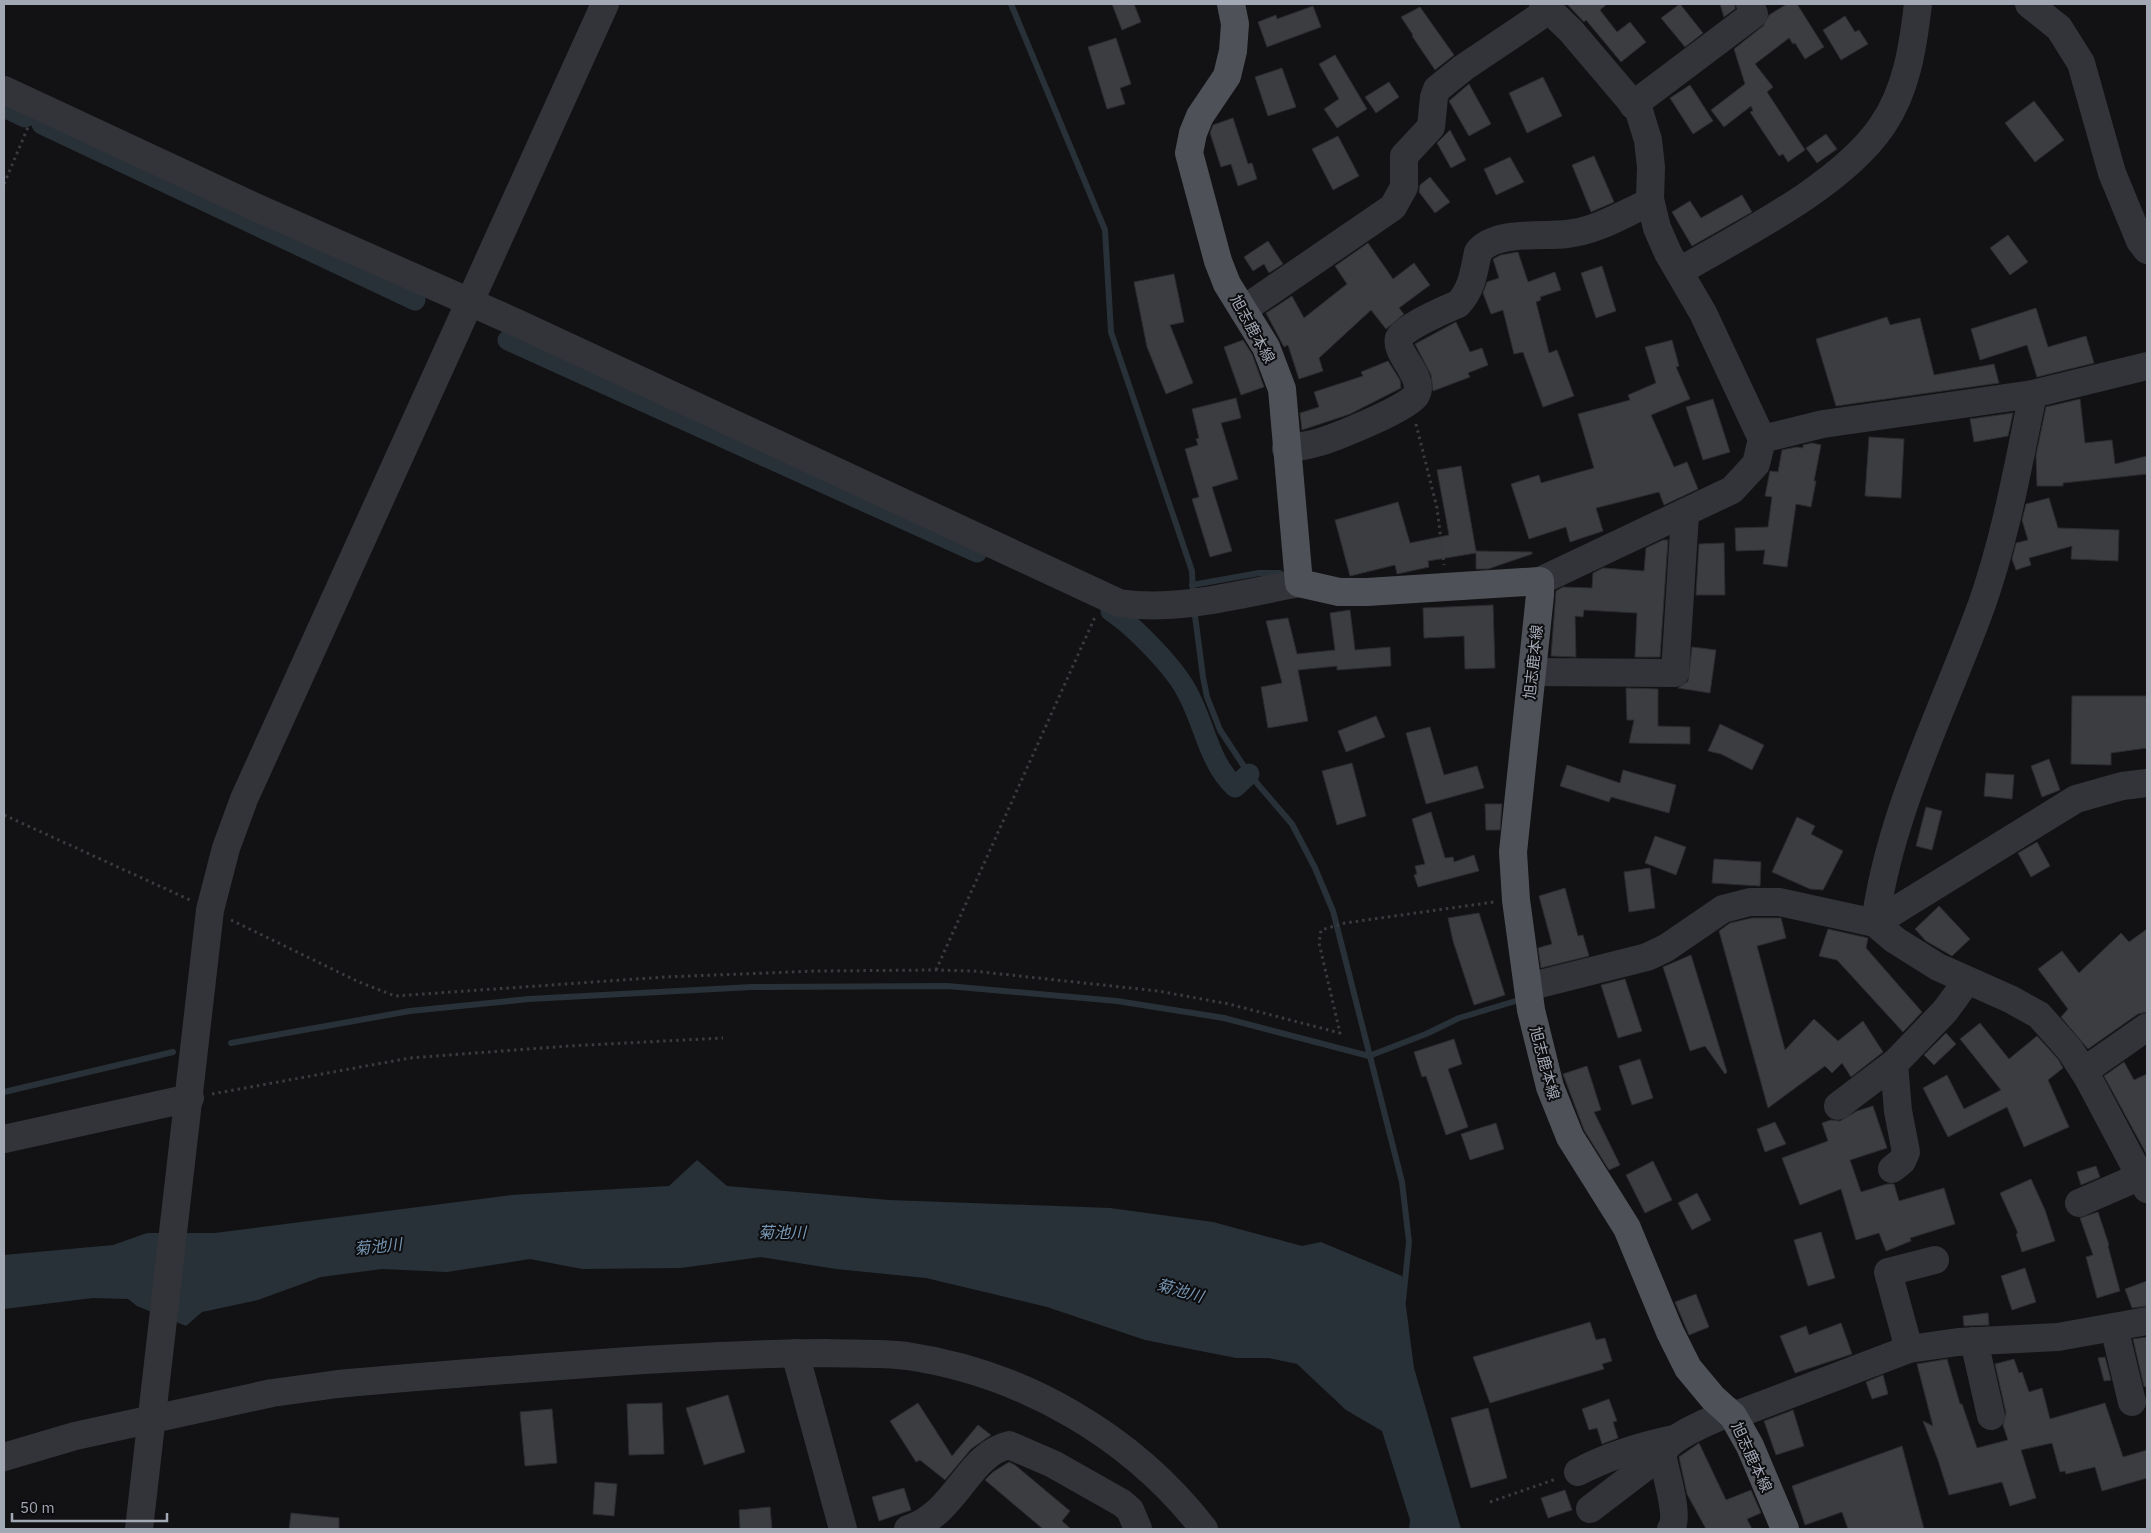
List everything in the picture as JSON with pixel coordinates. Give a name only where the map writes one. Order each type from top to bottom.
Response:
[{"type":"main road","name":"旭志鹿本線","points":[[1231,4],[1235,24],[1233,51],[1227,76],[1200,116],[1193,133],[1189,153],[1218,260],[1227,284],[1266,347],[1282,390],[1299,583]]},
{"type":"main road","name":"旭志鹿本線","points":[[1540,581],[1513,852],[1516,900],[1528,986],[1550,1087],[1570,1137],[1627,1228],[1670,1332],[1688,1368],[1713,1398],[1732,1414],[1750,1446],[1785,1529]]},
{"type":"main road","points":[[1299,583],[1339,592],[1367,592],[1447,585],[1540,581]]},
{"type":"street","points":[[139,1529],[190,1098],[210,910],[226,848],[244,799],[605,4]]},
{"type":"street","points":[[1633,106],[1754,14],[1750,4]]},
{"type":"street","points":[[1680,271],[1822,184],[1854,158],[1882,126],[1900,90],[1912,51],[1918,4]]},
{"type":"street","points":[[2030,4],[2059,28],[2081,63],[2112,173],[2140,241],[2147,250]]},
{"type":"street","points":[[1243,310],[1393,207],[1404,187],[1404,156],[1431,127],[1434,96],[1437,89],[1546,7],[1572,31],[1639,111],[1648,140],[1650,202],[1656,228],[1733,375],[1762,439],[1756,464],[1732,490],[1685,514],[1540,581]]},
{"type":"street","points":[[4,90],[264,211],[470,302],[1118,603],[1137,606],[1195,601],[1299,583]]},
{"type":"street","points":[[1286,449],[1321,442],[1358,428],[1408,403],[1416,396],[1418,389],[1415,377],[1399,343],[1400,337],[1407,330],[1458,304],[1463,299],[1470,286],[1478,252],[1482,247],[1512,236],[1567,234],[1590,230],[1650,202]]},
{"type":"street","points":[[1762,439],[1823,424],[2033,394],[2147,366]]},
{"type":"street","points":[[1875,923],[1881,881],[1891,846],[1926,744],[1982,603],[2000,548],[2033,394]]},
{"type":"street","points":[[1532,672],[1675,673],[1685,514]]},
{"type":"street","points":[[1875,923],[2076,799],[2122,786],[2147,783]]},
{"type":"street","points":[[1528,986],[1647,957],[1666,948],[1723,909],[1750,902],[1779,902],[1875,923],[1895,940],[1938,967],[2010,999],[2039,1015],[2070,1050],[2144,1182],[2079,1203]]},
{"type":"street","points":[[1838,1106],[1894,1064],[1945,1011],[1967,981]]},
{"type":"street","points":[[2084,1072],[2147,1026]]},
{"type":"street","points":[[1892,1169],[1902,1162],[1906,1152],[1898,1111],[1894,1064]]},
{"type":"street","points":[[4,1139],[190,1098]]},
{"type":"street","points":[[1903,1351],[1888,1272],[1935,1260]]},
{"type":"street","points":[[1876,1276],[1903,1351]]},
{"type":"street","points":[[1590,1509],[1668,1447],[1732,1414],[1903,1351],[1934,1344],[2058,1337],[2147,1321]]},
{"type":"street","points":[[2114,1327],[2132,1402]]},
{"type":"street","points":[[1974,1341],[1991,1416]]},
{"type":"street","points":[[795,1353],[843,1529]]},
{"type":"street","points":[[4,1457],[75,1436],[272,1393],[338,1384],[702,1356],[795,1353],[906,1356],[977,1374],[1050,1402],[1105,1434],[1140,1462],[1173,1494],[1204,1529]]},
{"type":"street","points":[[908,1529],[935,1516],[987,1454],[1009,1445],[1053,1464],[1122,1503],[1130,1510],[1138,1529]]},
{"type":"street","points":[[1578,1472],[1641,1446],[1668,1447]]},
{"type":"street","points":[[1668,1447],[1674,1512],[1674,1524],[1671,1529]]},
{"type":"path","points":[[4,184],[38,106]]},
{"type":"path","points":[[1408,403],[1419,434],[1436,508],[1447,585]]},
{"type":"path","points":[[936,970],[1104,597]]},
{"type":"path","points":[[4,815],[210,910],[359,982],[395,996],[665,978],[816,971],[973,971],[1158,991],[1229,1004],[1340,1034],[1319,943],[1321,930],[1329,926],[1345,923],[1516,900]]},
{"type":"path","points":[[190,1098],[410,1058],[568,1046],[723,1038]]},
{"type":"path","points":[[1490,1502],[1578,1472]]},
{"type":"water","name":"菊池川","points":[[697,1160],[727,1186],[889,1200],[1110,1208],[1213,1222],[1302,1246],[1321,1242],[1402,1276],[1414,1368],[1461,1529],[1409,1529],[1410,1520],[1382,1431],[1346,1410],[1297,1364],[1269,1358],[1236,1358],[1145,1340],[1047,1307],[926,1278],[836,1269],[761,1257],[681,1268],[582,1269],[530,1259],[447,1272],[382,1269],[321,1277],[258,1300],[202,1312],[186,1326],[137,1306],[128,1299],[93,1298],[4,1309],[4,1255],[113,1245],[147,1233],[215,1233],[511,1195],[669,1186]]},
{"type":"building","points":[[1112,4],[1134,4],[1141,22],[1122,30]]},
{"type":"building","points":[[1567,4],[1607,4],[1600,10],[1617,32],[1630,22],[1646,42],[1621,62],[1586,20],[1584,22]]},
{"type":"building","points":[[1680,4],[1703,33],[1685,47],[1661,18]]},
{"type":"building","points":[[1720,4],[1735,4],[1735,9],[1724,17]]},
{"type":"building","points":[[1787,4],[1797,4],[1824,47],[1805,59],[1795,43],[1793,44],[1789,38],[1755,64],[1773,87],[1767,92],[1805,150],[1788,162],[1783,154],[1779,156],[1750,112],[1753,111],[1751,106],[1724,127],[1711,110],[1745,84],[1734,49],[1763,26],[1769,15]]},
{"type":"building","points":[[1313,6],[1321,27],[1267,47],[1258,22],[1276,15],[1277,19]]},
{"type":"building","points":[[1420,7],[1454,55],[1435,70],[1401,17]]},
{"type":"building","points":[[1845,16],[1855,32],[1859,30],[1868,44],[1841,60],[1823,30]]},
{"type":"building","points":[[1116,38],[1131,84],[1120,88],[1125,104],[1107,109],[1088,47]]},
{"type":"building","points":[[1335,55],[1367,109],[1337,128],[1324,109],[1339,99],[1319,64]]},
{"type":"building","points":[[1282,68],[1296,107],[1268,116],[1255,77]]},
{"type":"building","points":[[1543,77],[1562,116],[1527,133],[1509,93]]},
{"type":"building","points":[[1389,82],[1399,97],[1376,113],[1365,97]]},
{"type":"building","points":[[1469,84],[1491,124],[1469,136],[1449,101]]},
{"type":"building","points":[[1690,85],[1713,121],[1693,134],[1670,98]]},
{"type":"building","points":[[2034,101],[2064,140],[2035,162],[2005,123]]},
{"type":"building","points":[[1233,118],[1248,164],[1252,163],[1257,179],[1238,186],[1231,164],[1221,167],[1210,133],[1213,125]]},
{"type":"building","points":[[1450,130],[1466,160],[1451,168],[1437,143]]},
{"type":"building","points":[[1826,134],[1837,149],[1817,163],[1806,148]]},
{"type":"building","points":[[1338,136],[1359,176],[1333,190],[1312,149]]},
{"type":"building","points":[[1594,156],[1614,202],[1591,212],[1572,165]]},
{"type":"building","points":[[1510,157],[1524,182],[1496,195],[1484,169]]},
{"type":"building","points":[[1430,177],[1450,202],[1435,213],[1419,192],[1420,185]]},
{"type":"building","points":[[1742,195],[1752,212],[1692,246],[1672,212],[1690,201],[1701,218]]},
{"type":"building","points":[[2008,235],[2028,262],[2010,275],[1990,248]]},
{"type":"building","points":[[1268,241],[1283,264],[1269,273],[1264,264],[1253,271],[1244,257]]},
{"type":"building","points":[[1368,243],[1393,279],[1414,263],[1430,285],[1399,308],[1404,314],[1386,329],[1371,310],[1319,358],[1323,371],[1299,379],[1288,345],[1284,347],[1266,313],[1292,296],[1304,318],[1347,284],[1335,266]]},
{"type":"building","points":[[1518,252],[1528,282],[1555,272],[1561,290],[1540,297],[1541,300],[1536,302],[1549,353],[1557,350],[1574,396],[1543,407],[1523,352],[1514,354],[1503,310],[1491,314],[1483,293],[1487,282],[1499,278],[1493,259],[1501,255]]},
{"type":"building","points":[[1602,266],[1616,311],[1596,318],[1581,273]]},
{"type":"building","points":[[1174,274],[1184,322],[1170,325],[1193,383],[1166,394],[1147,347],[1134,282]]},
{"type":"building","points":[[2036,308],[2048,347],[2086,336],[2094,363],[2037,377],[2027,345],[1980,360],[1971,329]]},
{"type":"building","points":[[1887,317],[1890,325],[1920,318],[1934,375],[1994,364],[1999,383],[1836,406],[1816,339]]},
{"type":"building","points":[[1456,322],[1470,352],[1482,348],[1488,365],[1468,373],[1470,377],[1433,391],[1431,375],[1415,344]]},
{"type":"building","points":[[1243,340],[1252,354],[1264,387],[1241,395],[1224,347]]},
{"type":"building","points":[[1672,340],[1679,366],[1676,367],[1690,399],[1651,415],[1674,467],[1687,462],[1698,489],[1664,505],[1659,492],[1596,508],[1603,531],[1570,542],[1566,527],[1529,539],[1511,484],[1539,475],[1541,483],[1594,468],[1578,414],[1630,400],[1628,395],[1656,383],[1645,347]]},
{"type":"building","points":[[1388,361],[1400,380],[1401,388],[1350,414],[1302,430],[1300,413],[1319,407],[1314,392],[1363,376],[1361,372]]},
{"type":"building","points":[[1236,398],[1241,418],[1221,423],[1238,479],[1212,487],[1232,551],[1210,557],[1192,499],[1199,497],[1185,449],[1198,445],[1196,439],[1199,438],[1192,409]]},
{"type":"building","points":[[1713,399],[1730,452],[1703,460],[1686,407]]},
{"type":"building","points":[[2080,399],[2085,443],[2112,440],[2115,464],[2147,456],[2147,474],[2063,483],[2063,486],[2037,486],[2036,455],[2046,407]]},
{"type":"building","points":[[2013,413],[2008,436],[1974,442],[1970,419]]},
{"type":"building","points":[[1869,437],[1904,439],[1901,498],[1865,496]]},
{"type":"building","points":[[1812,443],[1821,445],[1811,507],[1796,504],[1787,567],[1763,564],[1765,550],[1736,551],[1735,528],[1768,527],[1772,497],[1765,496],[1770,471],[1778,472],[1782,450],[1797,447],[1803,448],[1803,445]]},
{"type":"building","points":[[1461,466],[1476,551],[1532,552],[1532,554],[1488,569],[1476,569],[1476,553],[1428,561],[1429,567],[1397,574],[1395,565],[1350,576],[1335,520],[1398,502],[1410,543],[1449,535],[1437,470]]},
{"type":"building","points":[[2049,498],[2058,528],[2119,530],[2118,561],[2071,559],[2072,546],[2029,558],[2031,565],[2016,570],[2012,559],[2016,543],[2028,540],[2022,520],[2026,504]]},
{"type":"building","points":[[1663,540],[1668,540],[1660,657],[1635,657],[1637,613],[1584,610],[1583,617],[1575,616],[1576,657],[1551,656],[1556,591],[1563,587],[1592,588],[1593,573],[1603,568],[1644,571],[1646,548]]},
{"type":"building","points":[[1724,543],[1725,595],[1696,595],[1699,544]]},
{"type":"building","points":[[1493,605],[1495,668],[1465,669],[1464,636],[1424,638],[1423,608]]},
{"type":"building","points":[[1350,610],[1355,650],[1390,647],[1391,666],[1337,670],[1337,666],[1298,670],[1308,721],[1268,728],[1261,687],[1282,683],[1266,621],[1288,618],[1297,654],[1335,650],[1330,613]]},
{"type":"building","points":[[1692,647],[1716,650],[1710,693],[1678,688],[1688,681]]},
{"type":"building","points":[[1626,688],[1658,689],[1658,726],[1690,727],[1690,744],[1629,743],[1634,720],[1627,720]]},
{"type":"building","points":[[2072,696],[2147,696],[2147,748],[2111,753],[2111,765],[2071,764]]},
{"type":"building","points":[[1376,716],[1385,737],[1346,752],[1338,731]]},
{"type":"building","points":[[1720,724],[1764,745],[1752,770],[1721,754],[1708,751]]},
{"type":"building","points":[[1430,727],[1444,775],[1477,766],[1484,788],[1426,804],[1406,733]]},
{"type":"building","points":[[2049,759],[2060,790],[2042,797],[2031,766]]},
{"type":"building","points":[[1352,763],[1366,816],[1337,825],[1322,771]]},
{"type":"building","points":[[1567,765],[1620,783],[1623,770],[1676,785],[1669,813],[1611,797],[1609,802],[1560,786]]},
{"type":"building","points":[[1986,773],[2014,775],[2012,799],[1984,796]]},
{"type":"building","points":[[1485,804],[1502,804],[1500,830],[1486,830]]},
{"type":"building","points":[[1926,807],[1942,811],[1932,850],[1916,846]]},
{"type":"building","points":[[1431,812],[1445,858],[1453,857],[1454,862],[1474,855],[1479,871],[1418,887],[1414,875],[1417,874],[1415,866],[1425,864],[1412,819]]},
{"type":"building","points":[[1797,817],[1815,826],[1811,834],[1843,851],[1823,890],[1810,889],[1772,872]]},
{"type":"building","points":[[1655,836],[1686,847],[1676,875],[1645,863]]},
{"type":"building","points":[[2037,842],[2050,866],[2031,877],[2018,853]]},
{"type":"building","points":[[1714,859],[1761,862],[1760,886],[1712,883]]},
{"type":"building","points":[[1650,868],[1655,908],[1629,912],[1624,872]]},
{"type":"building","points":[[1565,888],[1578,936],[1583,935],[1589,956],[1541,968],[1538,948],[1552,944],[1539,896]]},
{"type":"building","points":[[1939,906],[1970,939],[1952,956],[1926,941],[1915,929]]},
{"type":"building","points":[[1479,913],[1505,995],[1474,1005],[1453,941],[1448,918]]},
{"type":"building","points":[[1752,918],[1781,918],[1786,938],[1757,946],[1785,1050],[1814,1019],[1838,1041],[1863,1021],[1883,1052],[1851,1077],[1842,1063],[1832,1073],[1825,1066],[1768,1108],[1719,931],[1730,923]]},
{"type":"building","points":[[1828,929],[1868,938],[1866,948],[1922,1012],[1903,1032],[1837,960],[1819,956]]},
{"type":"building","points":[[2147,929],[2147,1012],[2138,1014],[2088,1049],[2061,1017],[2068,1009],[2038,969],[2062,951],[2079,973],[2121,933],[2129,942]]},
{"type":"building","points":[[1691,955],[1727,1072],[1725,1074],[1705,1046],[1690,1051],[1663,967]]},
{"type":"building","points":[[1625,979],[1642,1031],[1618,1038],[1601,985]]},
{"type":"building","points":[[1980,1023],[2009,1059],[2037,1036],[2058,1059],[2063,1068],[2048,1080],[2069,1127],[2024,1147],[2007,1107],[1948,1137],[1923,1088],[1947,1075],[1964,1109],[2001,1090],[1960,1039]]},
{"type":"building","points":[[1946,1033],[1956,1044],[1934,1065],[1924,1055]]},
{"type":"building","points":[[1454,1039],[1462,1064],[1448,1069],[1468,1127],[1446,1135],[1426,1076],[1422,1077],[1414,1052]]},
{"type":"building","points":[[1640,1059],[1653,1098],[1632,1105],[1619,1066]]},
{"type":"building","points":[[2124,1062],[2134,1080],[2147,1074],[2147,1155],[2104,1076]]},
{"type":"building","points":[[1587,1066],[1601,1110],[1594,1112],[1620,1165],[1609,1170],[1584,1130],[1563,1074]]},
{"type":"building","points":[[1873,1106],[1887,1148],[1850,1160],[1861,1192],[1887,1184],[1894,1184],[1899,1201],[1944,1188],[1955,1224],[1910,1238],[1911,1241],[1886,1251],[1879,1233],[1856,1240],[1841,1189],[1800,1205],[1782,1158],[1828,1141],[1822,1123],[1831,1120],[1840,1121],[1857,1111]]},
{"type":"building","points":[[1775,1122],[1786,1144],[1765,1152],[1757,1129]]},
{"type":"building","points":[[1496,1123],[1504,1149],[1470,1160],[1461,1134]]},
{"type":"building","points":[[1653,1161],[1672,1200],[1645,1213],[1626,1175]]},
{"type":"building","points":[[2096,1166],[2100,1177],[2081,1185],[2077,1172]]},
{"type":"building","points":[[2031,1179],[2045,1210],[2055,1241],[2022,1252],[2016,1234],[2018,1233],[2000,1193]]},
{"type":"building","points":[[1697,1193],[1711,1220],[1692,1230],[1678,1203]]},
{"type":"building","points":[[2098,1212],[2109,1245],[2120,1291],[2097,1298],[2086,1257],[2093,1255],[2080,1218]]},
{"type":"building","points":[[1821,1232],[1835,1278],[1808,1286],[1794,1240]]},
{"type":"building","points":[[2025,1268],[2036,1302],[2012,1310],[2001,1276]]},
{"type":"building","points":[[2147,1281],[2147,1306],[2132,1308],[2125,1289]]},
{"type":"building","points":[[1696,1294],[1709,1327],[1689,1335],[1675,1302]]},
{"type":"building","points":[[1988,1313],[1989,1325],[1964,1326],[1963,1316]]},
{"type":"building","points":[[1590,1322],[1596,1340],[1605,1338],[1612,1361],[1602,1364],[1604,1369],[1490,1403],[1473,1357]]},
{"type":"building","points":[[1841,1323],[1852,1354],[1795,1373],[1780,1336],[1806,1326],[1809,1335]]},
{"type":"building","points":[[2147,1337],[2147,1386],[2144,1387],[2133,1339]]},
{"type":"building","points":[[2105,1357],[2111,1380],[2104,1381],[2098,1358]]},
{"type":"building","points":[[1947,1359],[1960,1404],[1962,1404],[1977,1448],[2008,1440],[2003,1425],[2006,1413],[1995,1364],[2014,1359],[2019,1373],[2022,1372],[2029,1392],[2042,1388],[2050,1419],[2105,1403],[2123,1457],[2147,1450],[2147,1478],[2102,1491],[2095,1467],[2066,1474],[2065,1471],[2060,1472],[2052,1443],[2021,1450],[2036,1498],[2010,1506],[2002,1482],[1949,1495],[1923,1421],[1933,1426],[1917,1364]]},
{"type":"building","points":[[1883,1375],[1888,1394],[1872,1399],[1866,1382]]},
{"type":"building","points":[[728,1395],[745,1452],[704,1465],[686,1408]]},
{"type":"building","points":[[1609,1399],[1617,1421],[1613,1422],[1618,1438],[1602,1444],[1597,1428],[1589,1430],[1582,1409]]},
{"type":"building","points":[[662,1403],[664,1454],[629,1455],[627,1404]]},
{"type":"building","points":[[918,1403],[952,1456],[978,1425],[991,1435],[971,1449],[945,1480],[920,1460],[916,1462],[890,1421]]},
{"type":"building","points":[[1488,1408],[1507,1478],[1471,1488],[1451,1418]]},
{"type":"building","points":[[552,1409],[557,1463],[525,1466],[520,1412]]},
{"type":"building","points":[[1793,1410],[1804,1446],[1776,1455],[1764,1421]]},
{"type":"building","points":[[1699,1443],[1726,1500],[1751,1490],[1761,1513],[1747,1519],[1752,1529],[1706,1529],[1687,1494],[1679,1457]]},
{"type":"building","points":[[1902,1446],[1924,1529],[1848,1529],[1842,1512],[1805,1525],[1792,1486]]},
{"type":"building","points":[[1009,1462],[1070,1511],[1062,1521],[1071,1529],[1043,1529],[985,1480],[993,1472]]},
{"type":"building","points":[[595,1482],[617,1484],[614,1516],[593,1514]]},
{"type":"building","points":[[904,1488],[911,1510],[879,1521],[872,1497]]},
{"type":"building","points":[[1565,1490],[1572,1510],[1548,1518],[1541,1498]]},
{"type":"building","points":[[770,1507],[772,1529],[740,1529],[739,1510]]},
{"type":"building","points":[[291,1513],[339,1518],[339,1529],[289,1529]]},
{"type":"waterway","points":[[1011,4],[1105,230],[1111,332],[1192,571],[1193,595]]},
{"type":"waterway","points":[[4,107],[25,117]]},
{"type":"waterway","points":[[42,124],[415,300]]},
{"type":"waterway","points":[[508,340],[977,552]]},
{"type":"waterway","points":[[1192,585],[1259,573],[1280,573]]},
{"type":"waterway","points":[[1194,608],[1207,697],[1220,730],[1249,774],[1292,824],[1315,868],[1333,911],[1402,1182],[1409,1242],[1403,1301]]},
{"type":"waterway","points":[[1111,611],[1153,648],[1181,682],[1193,704],[1213,754],[1226,777],[1235,787],[1249,774]]},
{"type":"waterway","points":[[231,1043],[410,1011],[529,999],[752,987],[947,986],[1117,1001],[1224,1018],[1369,1056],[1426,1034],[1459,1018],[1519,1000]]},
{"type":"waterway","points":[[4,1092],[173,1052]]}]
